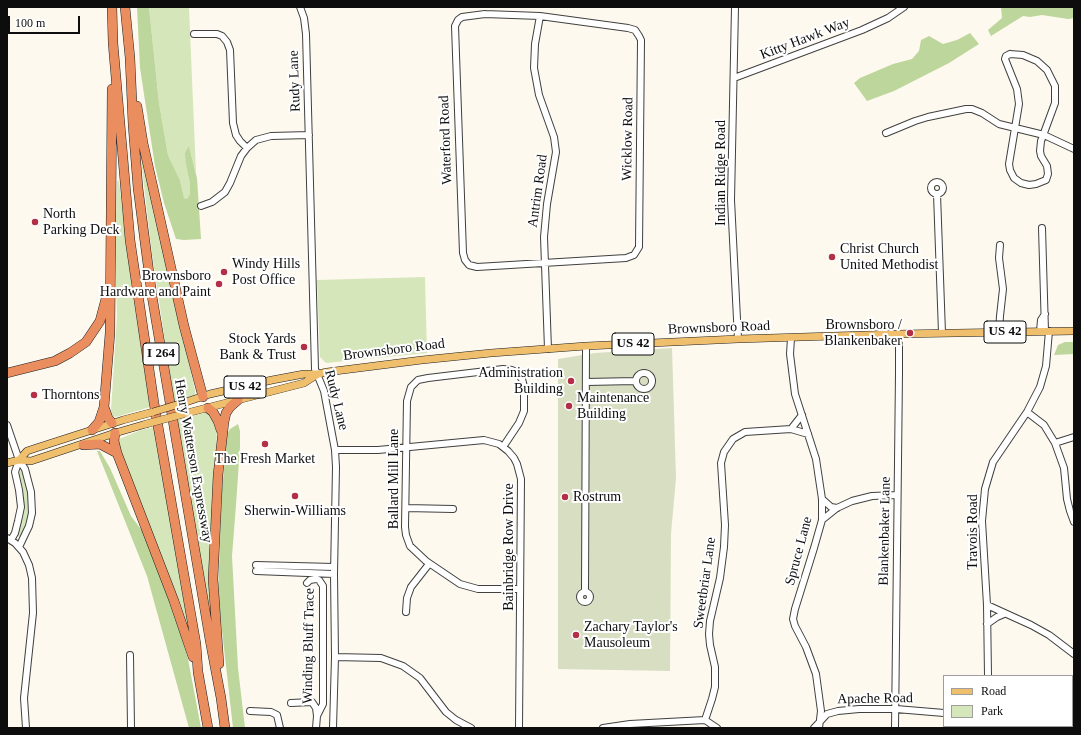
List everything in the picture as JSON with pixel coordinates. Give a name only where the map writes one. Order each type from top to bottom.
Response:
[{"type":"highway","name":"Henry Watterson Expressway","points":[[112,7],[113,43],[126,195],[140,310],[154,403],[196,644],[198,672],[208,728]]},
{"type":"highway","name":"Henry Watterson Expressway","points":[[125,7],[130,58],[132,125],[138,188],[152,296],[225,728]]},
{"type":"highway","points":[[92,430],[99,422],[104,407],[110,333],[113,43]]},
{"type":"highway","points":[[130,58],[143,143],[184,326],[203,397]]},
{"type":"highway","points":[[7,373],[55,360],[70,353],[86,342],[100,321],[111,278]]},
{"type":"highway","points":[[221,698],[213,579],[218,475],[222,433],[226,413],[234,402],[238,400]]},
{"type":"highway","points":[[104,407],[108,418],[112,423]]},
{"type":"highway","points":[[208,408],[213,412],[222,433]]},
{"type":"highway","points":[[115,433],[114,442],[117,453],[174,601],[198,672]]},
{"type":"highway","points":[[83,445],[100,444],[117,453]]},
{"type":"main road","name":"Brownsboro Road","points":[[19,460],[27,451],[112,423],[203,397],[299,375],[318,374],[350,368],[548,348],[586,346],[942,332],[1074,331]]},
{"type":"main road","name":"Brownsboro Road","points":[[19,460],[31,461],[143,425],[304,383],[318,374]]},
{"type":"main road","points":[[203,397],[208,408]]},
{"type":"main road","points":[[112,423],[115,433]]},
{"type":"main road","name":"US 42","points":[[7,463],[19,460]]},
{"type":"street","name":"Rudy Lane","points":[[300,7],[304,18],[306,34],[315,368],[324,390],[335,450],[336,467],[333,728]]},
{"type":"street","name":"Indian Ridge Road","points":[[735,7],[732,200],[738,339]]},
{"type":"street","name":"Kitty Hawk Way","points":[[734,78],[862,30],[888,18],[904,7]]},
{"type":"street","name":"Waterford Road","points":[[540,16],[500,14],[462,17],[456,23],[454,35],[464,260],[470,265],[477,267],[545,263]]},
{"type":"street","name":"Antrim Road","points":[[540,16],[535,44],[534,68],[540,95],[554,136],[556,152],[545,220],[548,348]]},
{"type":"street","name":"Wicklow Road","points":[[540,16],[632,29],[637,32],[640,40],[638,250],[634,255],[626,258],[545,263]]},
{"type":"street","points":[[194,34],[217,34],[224,38],[227,42],[230,50],[233,123],[236,135],[240,142],[247,148]]},
{"type":"street","points":[[1010,54],[1031,57],[1045,67],[1055,86],[1056,98],[1040,151],[1041,156],[1047,166],[1048,177],[1040,183],[1033,185],[1023,184],[1014,178],[1010,167],[1016,128],[1019,111],[1019,99],[1017,89],[1005,58],[1010,54]]},
{"type":"street","points":[[886,133],[915,121],[966,109],[979,111],[999,124],[1044,135],[1074,149]]},
{"type":"street","points":[[201,206],[212,202],[225,192],[237,163],[247,148],[256,140],[264,137],[309,135]]},
{"type":"street","points":[[938,194],[942,332]]},
{"type":"street","name":"Travois Road","points":[[988,675],[987,605],[982,521],[985,489],[988,475],[997,456],[1040,388],[1048,358],[1045,331],[1041,320],[1045,314],[1042,228]]},
{"type":"street","points":[[999,332],[1003,289],[999,258],[1000,245]]},
{"type":"street","name":"Blankenbaker Lane","points":[[895,728],[899,345],[897,334]]},
{"type":"street","name":"Spruce Lane","points":[[790,338],[790,354],[795,394],[816,459],[822,499],[822,520],[793,619],[816,674],[821,711],[819,728]]},
{"type":"street","points":[[585,592],[586,346]]},
{"type":"street","name":"Ballard Mill Lane","points":[[503,447],[519,423],[524,411],[524,387],[522,379],[516,372],[503,369],[441,376],[422,379],[412,385],[409,390],[407,401],[405,527],[407,540],[412,549],[429,564],[453,580],[468,587],[478,589],[520,589]]},
{"type":"street","points":[[586,382],[635,381]]},
{"type":"street","points":[[1026,412],[1044,425],[1055,443],[1064,468],[1067,499],[1074,522]]},
{"type":"street","points":[[791,429],[802,415]]},
{"type":"street","points":[[7,425],[19,460],[25,469],[31,492],[32,503],[29,526],[13,542]]},
{"type":"street","name":"Sweetbriar Lane","points":[[705,720],[712,699],[715,683],[715,667],[709,634],[710,621],[720,578],[724,547],[725,525],[721,463],[722,455],[730,442],[739,435],[750,432],[791,429],[808,434]]},
{"type":"street","points":[[1055,443],[1074,437]]},
{"type":"street","name":"Bainbridge Row Drive","points":[[335,450],[364,450],[480,440],[491,441],[503,447],[518,464],[522,478],[519,728]]},
{"type":"street","points":[[19,460],[15,472],[21,507],[13,542],[29,565],[32,578],[33,604],[24,692],[26,728]]},
{"type":"street","points":[[822,520],[837,508],[862,498],[898,495]]},
{"type":"street","points":[[822,499],[831,507],[837,508]]},
{"type":"street","points":[[406,508],[453,509]]},
{"type":"street","points":[[406,612],[407,598],[412,587],[429,564]]},
{"type":"street","points":[[256,568],[334,570]]},
{"type":"street","name":"Winding Bluff Trace","points":[[307,583],[310,580],[316,579],[322,582],[323,586],[322,704],[317,716],[316,728]]},
{"type":"street","points":[[987,605],[1049,635],[1074,654]]},
{"type":"street","points":[[987,624],[1004,614]]},
{"type":"street","points":[[130,655],[131,728]]},
{"type":"street","points":[[335,657],[381,658],[403,666],[420,678],[446,712],[460,726],[471,728]]},
{"type":"street","points":[[291,703],[312,702],[316,708],[317,716]]},
{"type":"street","name":"Apache Road","points":[[814,728],[827,714],[838,711],[896,709],[943,713]]},
{"type":"street","points":[[250,712],[272,712],[277,716],[280,728]]},
{"type":"street","points":[[603,728],[630,724],[705,720],[716,728]]},
{"type":"green space","points":[[137,7],[149,7],[159,103],[168,155],[180,180],[184,198],[187,199],[190,194],[190,184],[185,153],[189,146],[197,178],[201,239],[176,239],[164,203],[155,166],[140,68]]},
{"type":"green space","points":[[149,7],[189,7],[196,173],[189,146],[186,165],[190,184],[190,194],[187,199],[184,198],[180,180],[168,155],[159,103]]},
{"type":"green space","points":[[1001,7],[1074,8],[1074,18],[1068,19],[1042,15],[1030,17],[1023,16],[991,36],[988,30],[1002,18]]},
{"type":"green space","points":[[970,33],[979,44],[949,63],[894,91],[867,101],[854,83],[860,78],[893,64],[912,59],[919,51],[921,40],[929,36],[943,44],[957,40]]},
{"type":"green space","points":[[139,142],[195,390],[195,395],[174,401],[152,254]]},
{"type":"green space","points":[[117,181],[119,181],[132,289],[150,407],[116,417],[113,416],[111,411],[117,315],[115,252]]},
{"type":"green space","points":[[425,277],[427,353],[326,363],[320,357],[317,280]]},
{"type":"green space","points":[[1065,342],[1074,342],[1074,354],[1054,355],[1058,345]]},
{"type":"green space","points":[[672,348],[676,478],[671,534],[670,671],[558,669],[558,359],[595,353]]},
{"type":"green space","points":[[208,412],[213,419],[217,432],[211,619],[177,420]]},
{"type":"green space","points":[[238,424],[240,431],[240,446],[232,556],[238,668],[245,728],[233,728],[218,595],[222,489],[225,459],[223,440],[230,429]]},
{"type":"green space","points":[[154,427],[189,629],[187,630],[117,441],[141,430]]},
{"type":"green space","points":[[97,451],[100,451],[110,468],[131,516],[143,532],[178,625],[188,659],[201,728],[189,728],[147,576]]},
{"type":"green space","points":[[21,470],[29,494],[29,515],[28,523],[22,538],[20,538],[17,535],[19,528],[18,473]]},
{"type":"place","name":"North Parking Deck","points":[[35,222]]},
{"type":"place","name":"Christ Church United Methodist","points":[[832,257]]},
{"type":"place","name":"Windy Hills Post Office","points":[[224,272]]},
{"type":"place","name":"Brownsboro Hardware and Paint","points":[[219,284]]},
{"type":"place","name":"Brownsboro / Blankenbaker","points":[[910,333]]},
{"type":"place","name":"Stock Yards Bank & Trust","points":[[304,347]]},
{"type":"place","name":"Administration Building","points":[[571,381]]},
{"type":"place","name":"Thorntons","points":[[34,395]]},
{"type":"place","name":"Maintenance Building","points":[[569,406]]},
{"type":"place","name":"The Fresh Market","points":[[265,444]]},
{"type":"place","name":"Sherwin-Williams","points":[[295,496]]},
{"type":"place","name":"Rostrum","points":[[565,497]]},
{"type":"place","name":"Zachary Taylor's Mausoleum","points":[[576,635]]}]
